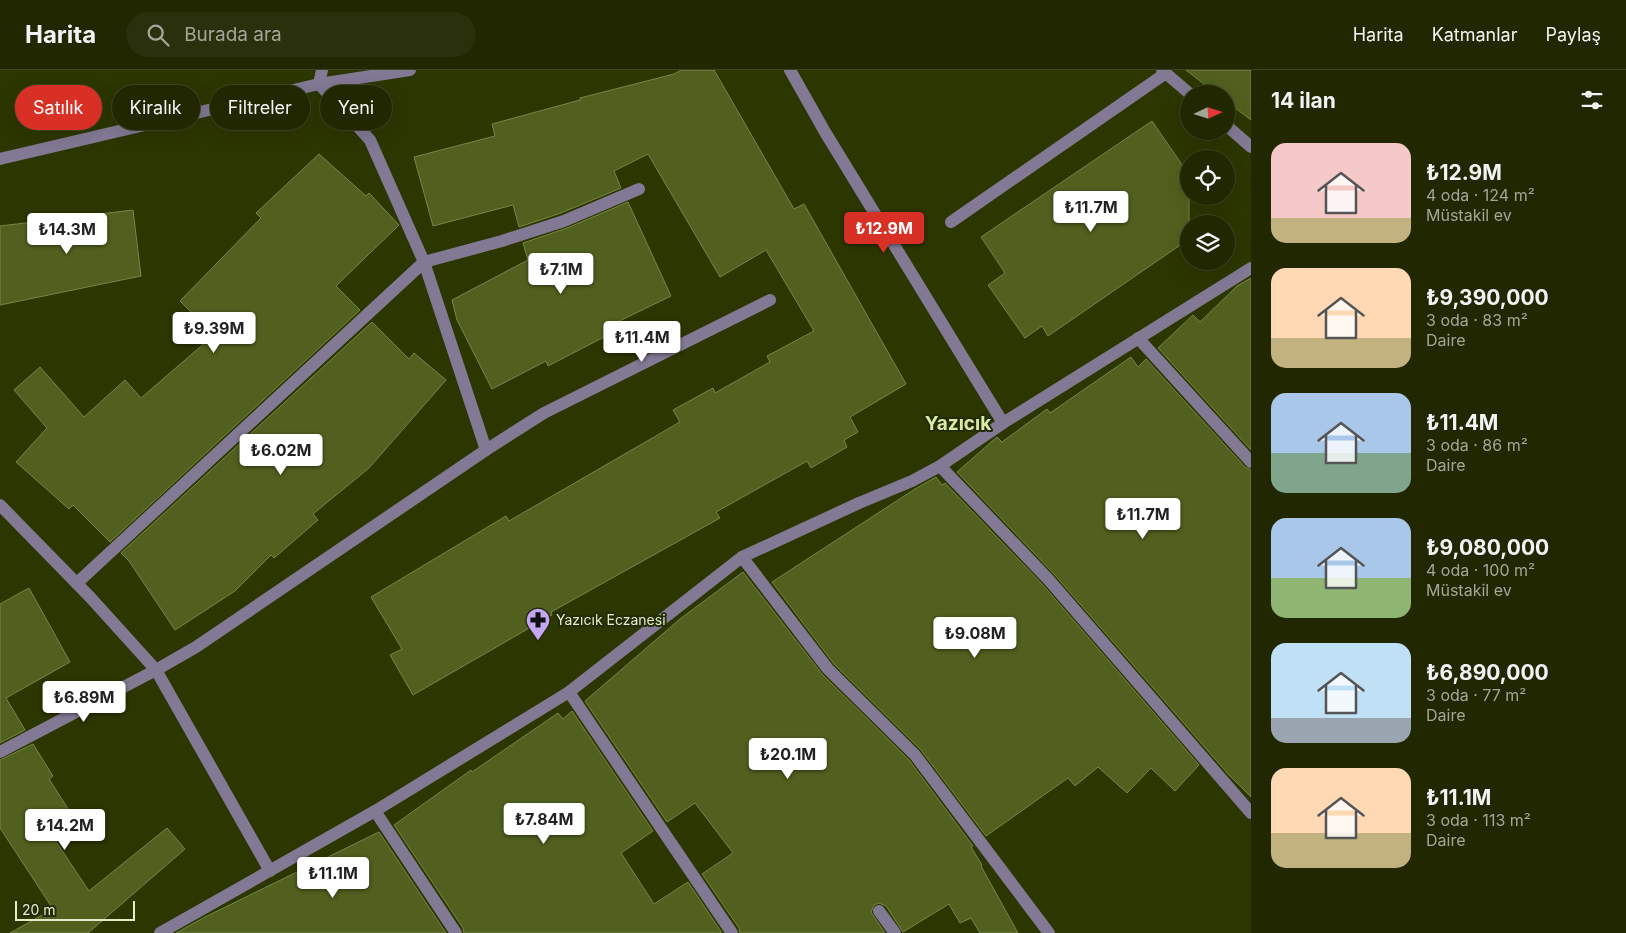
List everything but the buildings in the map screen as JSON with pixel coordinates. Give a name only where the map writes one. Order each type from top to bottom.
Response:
[{"type":"street","points":[[319,84],[322,70]]},
{"type":"street","points":[[0,158],[319,84],[410,70]]},
{"type":"street","points":[[790,70],[825,132],[1003,422]]},
{"type":"street","points":[[951,222],[1164,72],[1180,86]]},
{"type":"street","points":[[319,84],[370,140],[424,262],[486,450]]},
{"type":"street","points":[[1235,133],[1251,147]]},
{"type":"street","points":[[77,583],[424,262],[502,241],[564,221],[639,189]]},
{"type":"street","points":[[160,933],[375,811],[569,692],[742,557],[859,503],[912,481],[940,466],[1003,422],[1251,268]]},
{"type":"street","points":[[0,752],[196,647],[486,450],[544,413],[770,300]]},
{"type":"street","points":[[1138,338],[1251,462]]},
{"type":"street","points":[[940,466],[1048,579],[1251,813]]},
{"type":"street","points":[[0,505],[77,583],[156,670],[270,871]]},
{"type":"street","points":[[742,557],[828,669],[915,754],[1049,933]]},
{"type":"street","points":[[569,692],[732,933]]},
{"type":"street","points":[[375,811],[456,933]]},
{"type":"street","points":[[878,911],[895,933]]},
{"type":"place","name":"Yazıcık Eczanesi","points":[[538,641]]},
{"type":"district","name":"Yazıcık","points":[[958,423]]}]
